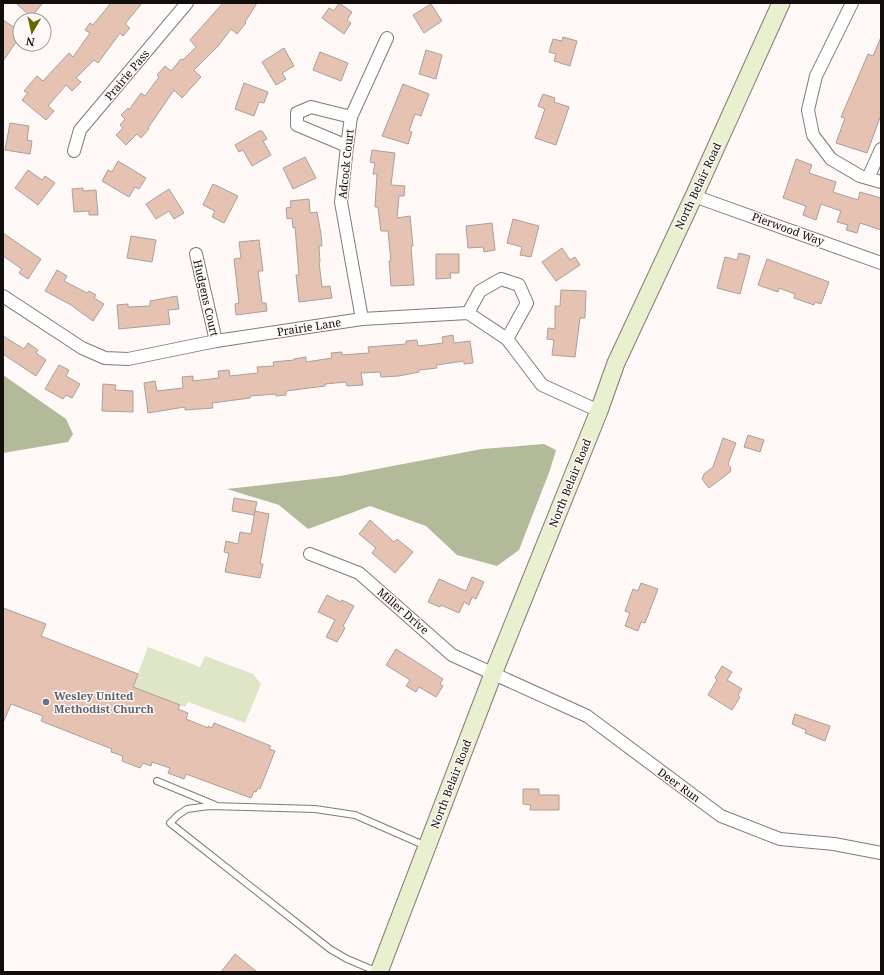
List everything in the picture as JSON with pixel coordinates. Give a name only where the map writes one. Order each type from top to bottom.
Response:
[{"type":"street","name":"Prairie Pass","points":[[74,151],[80,130],[187,3]]},
{"type":"street","name":"North Belair Road","points":[[378,972],[493,674],[599,411],[616,363],[694,196],[781,3]]},
{"type":"street","points":[[852,3],[816,76],[808,110],[813,136],[832,158],[860,176],[881,182]]},
{"type":"street","name":"Adcock Court","points":[[362,320],[341,202],[351,117],[387,38]]},
{"type":"street","points":[[347,146],[297,125],[297,113],[311,107],[351,117]]},
{"type":"street","points":[[868,178],[881,149]]},
{"type":"street","name":"Pierwood Way","points":[[694,196],[881,262]]},
{"type":"street","name":"Hudgens Court","points":[[196,254],[216,342]]},
{"type":"street","points":[[507,339],[527,304],[519,285],[501,279],[480,291],[468,313],[507,339],[542,385],[599,411]]},
{"type":"street","name":"Prairie Lane","points":[[3,296],[82,348],[105,358],[128,359],[216,342],[362,320],[468,313]]},
{"type":"street","name":"Miller Drive","points":[[310,554],[359,573],[452,655],[493,674]]},
{"type":"street","name":"Deer Run","points":[[493,674],[587,716],[721,816],[780,839],[834,844],[881,853]]},
{"type":"lane","points":[[157,781],[219,806]]},
{"type":"lane","points":[[378,972],[347,959],[330,949],[170,823],[178,815],[187,810],[210,806],[316,809],[355,815],[427,846]]},
{"type":"green space","points":[[3,375],[66,419],[73,434],[68,442],[3,453]]},
{"type":"green space","points":[[544,444],[556,450],[550,470],[519,550],[497,566],[457,555],[426,526],[370,506],[308,529],[279,505],[227,489],[340,476],[482,449]]},
{"type":"green space","points":[[148,647],[200,667],[205,656],[253,674],[261,684],[245,723],[188,702],[185,707],[133,687]]},
{"type":"building","points":[[16,3],[43,3],[35,12],[26,12]]},
{"type":"building","points":[[111,3],[142,3],[125,24],[130,28],[123,36],[120,33],[98,63],[94,60],[76,78],[81,82],[72,91],[66,85],[48,106],[54,111],[46,120],[22,100],[28,93],[24,91],[37,76],[43,81],[69,53],[73,57],[90,33],[85,30],[90,23],[93,25]]},
{"type":"building","points":[[223,3],[257,3],[245,22],[246,23],[237,34],[231,29],[219,45],[194,70],[201,77],[182,98],[174,90],[148,128],[149,129],[141,138],[137,134],[126,145],[116,135],[123,128],[120,125],[125,119],[121,115],[128,108],[129,110],[141,93],[145,96],[159,77],[157,75],[165,66],[171,71],[181,59],[183,60],[196,47],[190,40]]},
{"type":"building","points":[[339,3],[352,12],[347,20],[351,23],[344,34],[322,18],[329,8],[334,11]]},
{"type":"building","points":[[431,4],[442,21],[424,33],[413,15]]},
{"type":"building","points":[[3,20],[12,26],[12,48],[3,61]]},
{"type":"building","points":[[563,37],[577,41],[570,66],[554,61],[556,54],[549,52],[553,39],[562,41]]},
{"type":"building","points":[[881,37],[881,115],[867,153],[836,143],[845,118],[841,117],[868,54],[873,56]]},
{"type":"building","points":[[284,48],[294,66],[282,73],[286,79],[276,85],[262,62]]},
{"type":"building","points":[[426,50],[442,55],[436,79],[419,74]]},
{"type":"building","points":[[320,52],[348,63],[341,81],[313,70]]},
{"type":"building","points":[[244,83],[268,92],[264,103],[259,102],[254,116],[235,109]]},
{"type":"building","points":[[403,84],[429,94],[421,116],[415,114],[409,131],[412,132],[408,144],[382,136]]},
{"type":"building","points":[[543,94],[555,98],[554,102],[569,107],[556,145],[535,138],[545,109],[538,106]]},
{"type":"building","points":[[10,123],[29,126],[27,140],[32,141],[30,154],[5,150]]},
{"type":"building","points":[[259,131],[262,131],[267,139],[263,141],[271,155],[252,166],[243,150],[239,152],[235,145]]},
{"type":"building","points":[[372,150],[395,153],[391,185],[405,186],[404,196],[399,196],[397,218],[410,216],[413,246],[411,246],[414,285],[391,286],[389,261],[391,261],[388,231],[381,231],[378,207],[375,207],[377,174],[373,174],[375,163],[370,162]]},
{"type":"building","points":[[305,157],[316,178],[293,189],[283,168]]},
{"type":"building","points":[[796,159],[812,165],[809,173],[836,182],[833,192],[858,200],[860,192],[881,198],[881,230],[860,223],[857,233],[846,230],[848,225],[837,222],[841,211],[821,204],[816,220],[803,215],[806,206],[783,198]]},
{"type":"building","points":[[118,161],[146,178],[139,189],[135,187],[129,197],[102,181],[108,170],[112,172]]},
{"type":"building","points":[[28,170],[42,180],[45,176],[55,183],[38,205],[15,188]]},
{"type":"building","points":[[213,184],[238,196],[224,223],[212,217],[215,211],[203,205]]},
{"type":"building","points":[[83,188],[83,191],[96,190],[98,215],[89,215],[89,211],[74,212],[72,189]]},
{"type":"building","points":[[169,189],[184,213],[174,219],[169,211],[156,219],[146,204]]},
{"type":"building","points":[[309,199],[310,213],[317,212],[321,234],[322,246],[319,246],[319,262],[322,287],[330,286],[332,298],[299,302],[296,275],[299,275],[295,227],[293,228],[292,218],[287,219],[286,208],[291,207],[290,201]]},
{"type":"building","points":[[513,219],[539,226],[531,257],[520,255],[522,247],[507,243]]},
{"type":"building","points":[[492,223],[495,250],[484,252],[483,247],[468,248],[466,226]]},
{"type":"building","points":[[3,233],[41,259],[28,279],[19,273],[22,269],[3,256]]},
{"type":"building","points":[[131,236],[156,240],[152,262],[127,258]]},
{"type":"building","points":[[259,240],[263,271],[258,271],[262,303],[266,303],[267,311],[236,315],[235,304],[239,303],[234,259],[241,258],[239,242]]},
{"type":"building","points":[[562,248],[570,260],[575,257],[580,265],[556,281],[542,262]]},
{"type":"building","points":[[739,253],[750,256],[740,294],[717,288],[725,257],[737,260]]},
{"type":"building","points":[[436,254],[459,254],[459,273],[450,273],[451,278],[436,279]]},
{"type":"building","points":[[767,259],[829,282],[821,304],[815,302],[814,305],[794,298],[795,294],[779,288],[778,292],[758,285]]},
{"type":"building","points":[[57,270],[67,276],[64,281],[87,293],[89,291],[96,295],[94,298],[104,304],[93,321],[71,305],[45,291]]},
{"type":"building","points":[[561,290],[586,291],[585,318],[580,318],[575,357],[552,355],[554,340],[547,339],[548,328],[555,329],[555,306],[560,306]]},
{"type":"building","points":[[177,296],[179,309],[168,310],[170,324],[119,329],[117,305],[128,304],[128,307],[150,306],[150,301]]},
{"type":"building","points":[[453,335],[454,343],[470,341],[473,363],[464,364],[464,361],[436,365],[437,368],[419,370],[419,372],[399,376],[381,377],[380,372],[361,373],[363,385],[347,386],[346,382],[325,384],[325,386],[286,391],[286,395],[276,396],[276,394],[250,396],[250,398],[212,403],[213,408],[185,410],[185,407],[148,413],[144,383],[155,381],[157,391],[183,388],[182,377],[193,376],[193,381],[219,378],[218,371],[229,370],[230,376],[258,373],[257,367],[274,366],[273,362],[306,357],[306,362],[332,358],[331,353],[342,352],[342,355],[369,353],[368,347],[406,344],[406,341],[417,340],[418,346],[443,343],[442,337]]},
{"type":"building","points":[[3,336],[24,349],[28,343],[38,350],[36,353],[46,360],[36,376],[3,354]]},
{"type":"building","points":[[59,365],[69,370],[66,376],[80,384],[72,398],[66,395],[63,399],[45,389]]},
{"type":"building","points":[[103,384],[116,385],[115,390],[133,391],[133,412],[102,411]]},
{"type":"building","points":[[748,435],[764,440],[760,452],[744,447]]},
{"type":"building","points":[[723,438],[736,443],[728,464],[731,468],[730,472],[709,488],[702,479],[704,474],[713,467]]},
{"type":"building","points":[[234,498],[257,502],[254,515],[232,511]]},
{"type":"building","points":[[255,511],[269,514],[260,564],[263,564],[260,578],[225,572],[229,553],[224,552],[226,541],[238,544],[240,532],[251,534]]},
{"type":"building","points":[[370,520],[394,542],[397,539],[413,552],[395,573],[372,553],[376,548],[359,534]]},
{"type":"building","points":[[472,577],[484,582],[476,599],[472,597],[469,605],[464,602],[459,613],[441,605],[440,607],[428,602],[439,579],[466,591]]},
{"type":"building","points":[[641,583],[658,589],[645,623],[641,622],[638,631],[625,626],[630,613],[625,611],[633,589],[638,591]]},
{"type":"building","points":[[327,595],[341,602],[342,600],[354,606],[343,626],[345,628],[337,642],[326,637],[335,620],[318,612]]},
{"type":"building","name":"Wesley United Methodist Church","points":[[3,608],[46,624],[41,636],[138,674],[133,687],[180,705],[178,709],[188,713],[186,719],[208,728],[208,726],[212,728],[214,723],[271,746],[269,749],[275,751],[260,789],[258,788],[256,792],[254,791],[251,798],[186,774],[184,779],[168,773],[170,768],[152,762],[151,766],[143,763],[140,768],[122,761],[123,756],[111,752],[112,749],[41,721],[43,716],[11,704],[3,723]]},
{"type":"building","points":[[396,649],[443,679],[440,684],[443,686],[436,697],[419,687],[416,692],[406,686],[410,680],[386,665]]},
{"type":"building","points":[[722,666],[732,672],[727,680],[742,689],[738,695],[740,697],[732,710],[708,695],[717,680],[715,678]]},
{"type":"building","points":[[795,714],[830,726],[825,741],[805,733],[806,730],[792,724]]},
{"type":"building","points":[[523,789],[539,789],[539,795],[559,795],[559,810],[530,810],[531,805],[523,804]]},
{"type":"building","points":[[235,954],[257,972],[221,972]]},
{"type":"place","name":"Wesley United Methodist Church","points":[[46,702]]}]
